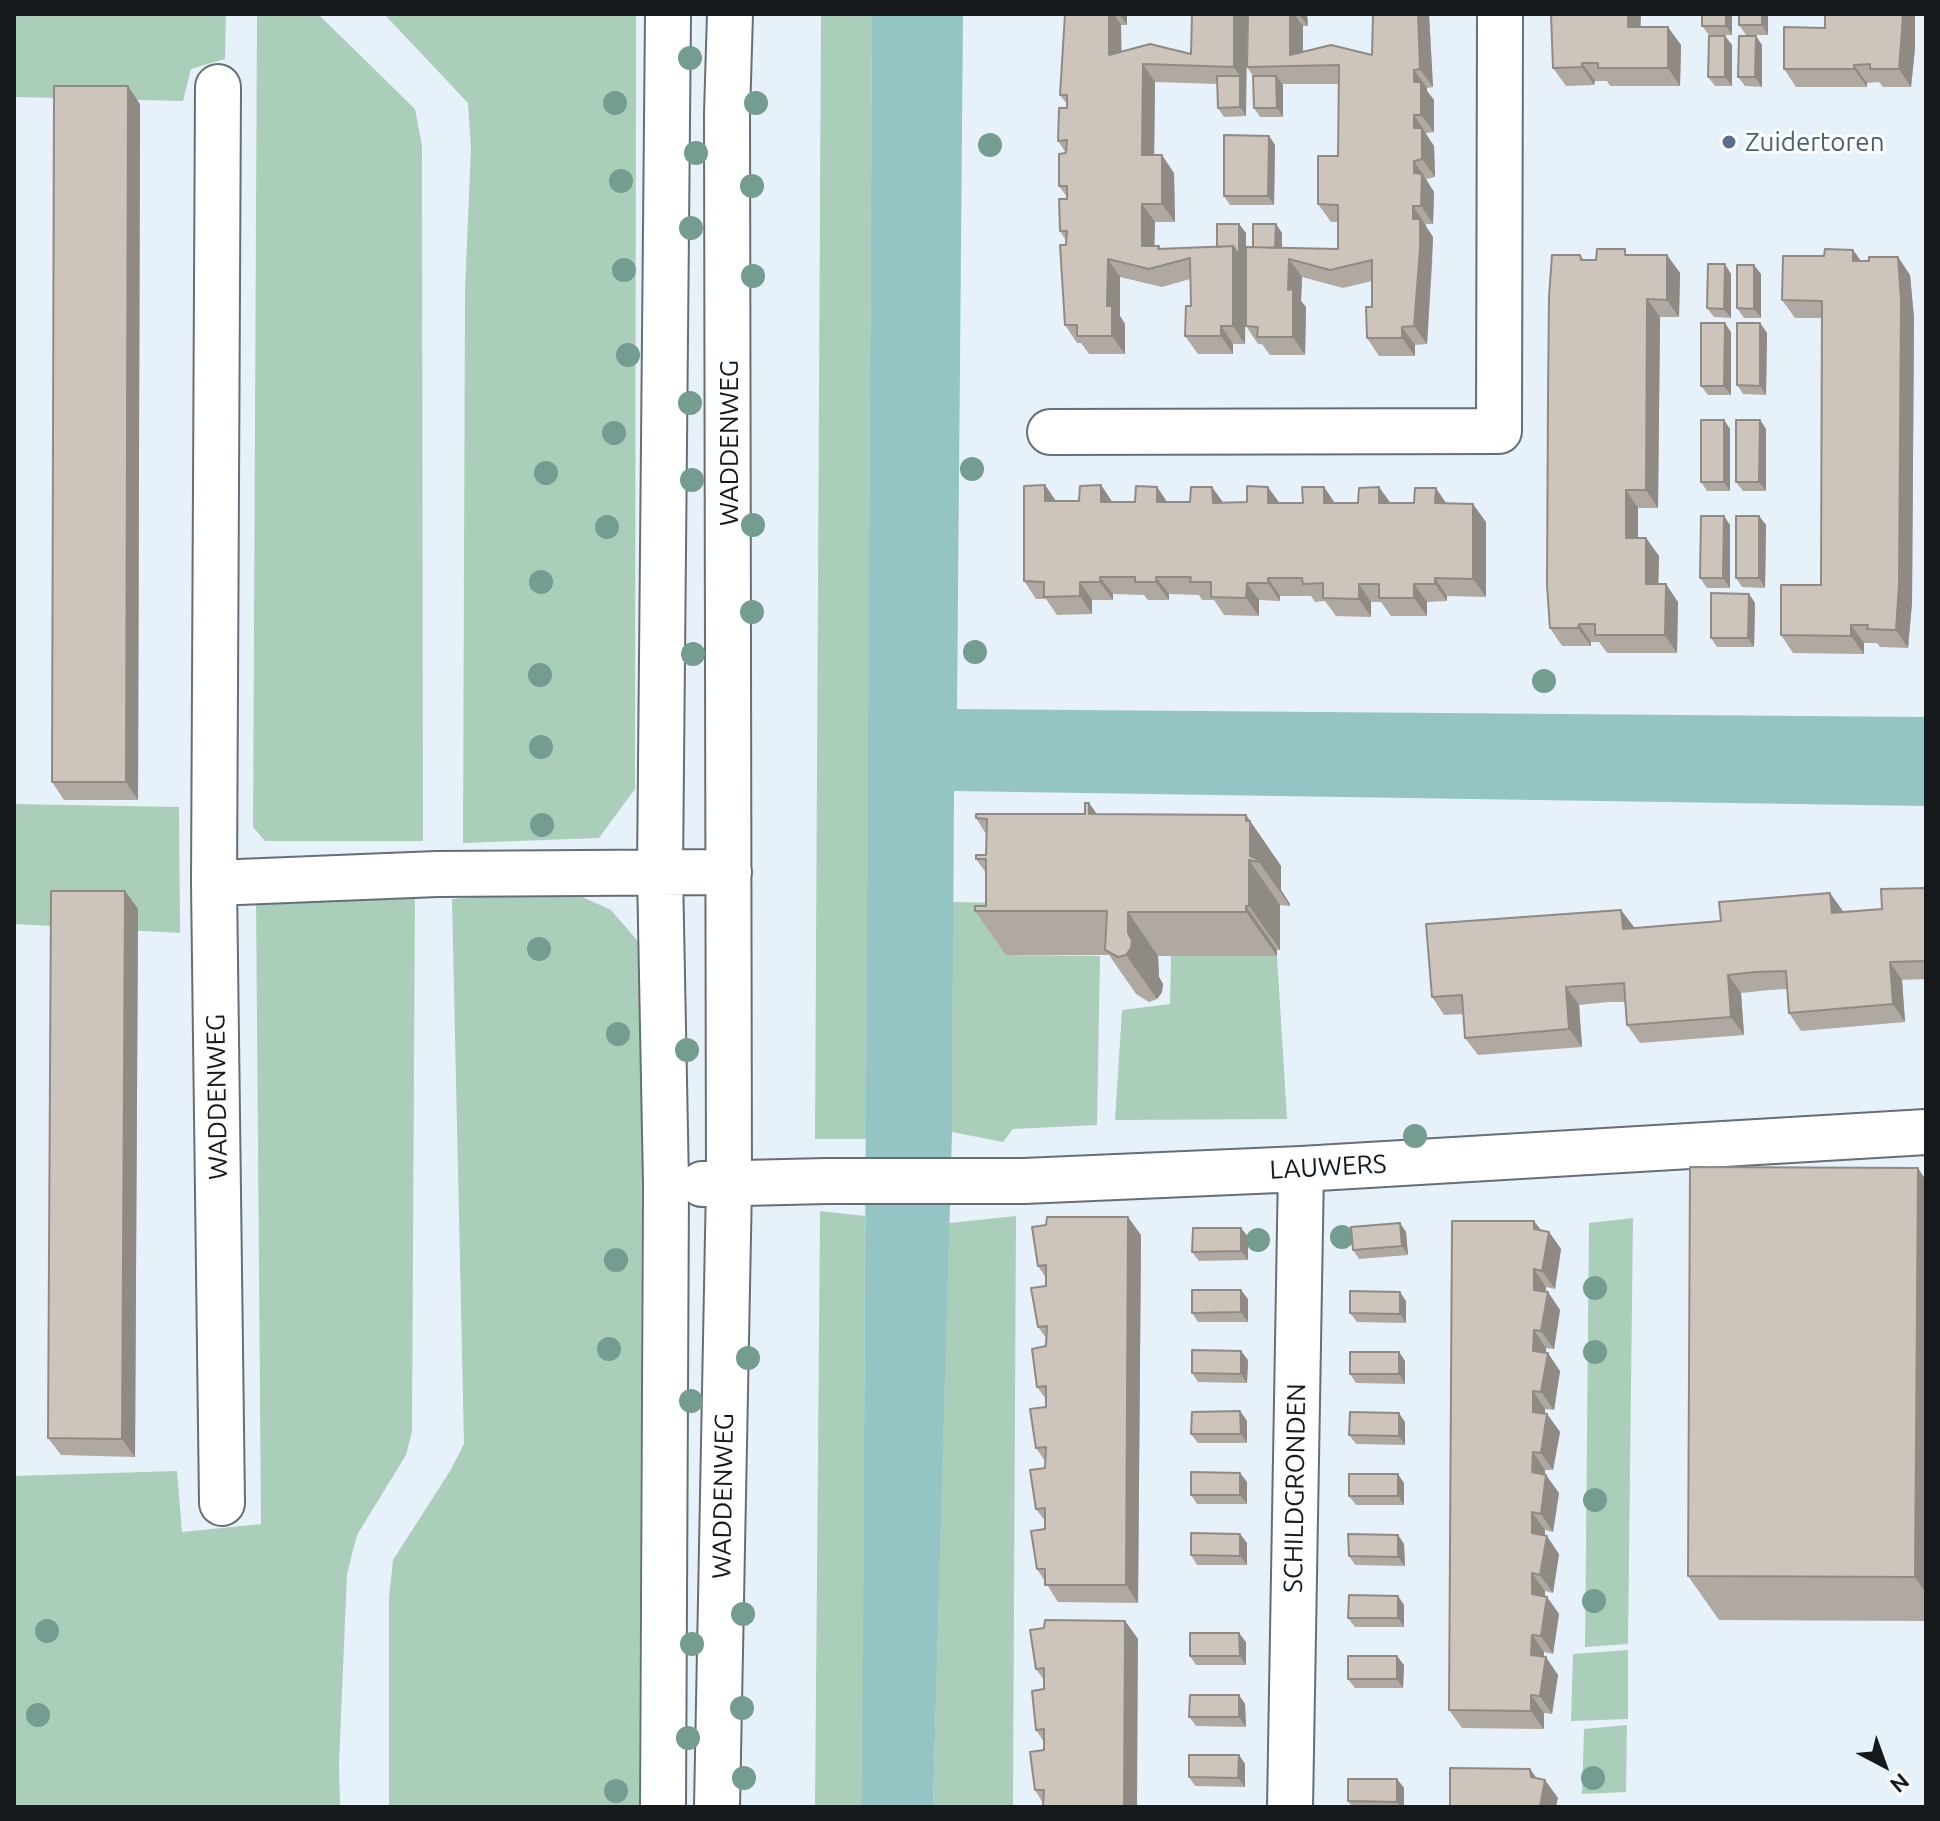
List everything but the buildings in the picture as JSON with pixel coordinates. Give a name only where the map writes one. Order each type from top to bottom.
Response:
[{"type":"street","points":[[663,1807],[666,1185],[660,871],[668,14]]},
{"type":"street","name":"WADDENWEG","points":[[717,1807],[729,1184],[727,114],[730,14]]},
{"type":"street","points":[[1050,432],[1499,431],[1500,14]]},
{"type":"street","name":"WADDENWEG","points":[[218,87],[214,883],[222,1503]]},
{"type":"street","points":[[214,883],[437,874],[729,872]]},
{"type":"street","name":"LAUWERS","points":[[729,1184],[1006,1182],[1301,1169],[1926,1132]]},
{"type":"street","name":"SCHILDGRONDEN","points":[[1290,1807],[1301,1169]]},
{"type":"street","points":[[666,1185],[729,1184]]},
{"type":"shaded area","points":[[14,14],[226,14],[225,59],[191,69],[183,101],[14,97]]},
{"type":"shaded area","points":[[257,14],[318,14],[415,109],[422,146],[423,841],[265,841],[253,827]]},
{"type":"shaded area","points":[[384,14],[636,14],[635,789],[599,838],[463,843],[465,289],[471,149],[468,103]]},
{"type":"shaded area","points":[[821,14],[872,14],[866,1139],[815,1139]]},
{"type":"shaded area","points":[[872,14],[963,14],[957,709],[1926,717],[1926,806],[954,791],[952,1132],[933,1807],[862,1807]]},
{"type":"shaded area","points":[[14,804],[179,807],[180,933],[14,924]]},
{"type":"shaded area","points":[[565,889],[611,910],[643,947],[639,1807],[389,1807],[389,1598],[393,1560],[464,1444],[452,899]]},
{"type":"shaded area","points":[[415,893],[412,1431],[406,1455],[357,1535],[347,1574],[340,1807],[14,1807],[14,1476],[177,1471],[182,1532],[261,1524],[256,899]]},
{"type":"shaded area","points":[[953,902],[1006,903],[1006,955],[1100,956],[1097,1125],[1013,1129],[1003,1142],[952,1132]]},
{"type":"shaded area","points":[[1171,956],[1277,956],[1287,1119],[1115,1120],[1122,1010],[1170,1004]]},
{"type":"shaded area","points":[[820,1211],[865,1216],[863,1807],[815,1807]]},
{"type":"shaded area","points":[[1016,1216],[1013,1807],[933,1807],[949,1223]]},
{"type":"shaded area","points":[[1633,1218],[1628,1644],[1585,1647],[1589,1223]]},
{"type":"shaded area","points":[[1628,1650],[1628,1719],[1571,1721],[1573,1654]]},
{"type":"shaded area","points":[[1627,1725],[1626,1792],[1582,1794],[1584,1729]]},
{"type":"place","name":"Zuidertoren","points":[[1729,142]]}]
